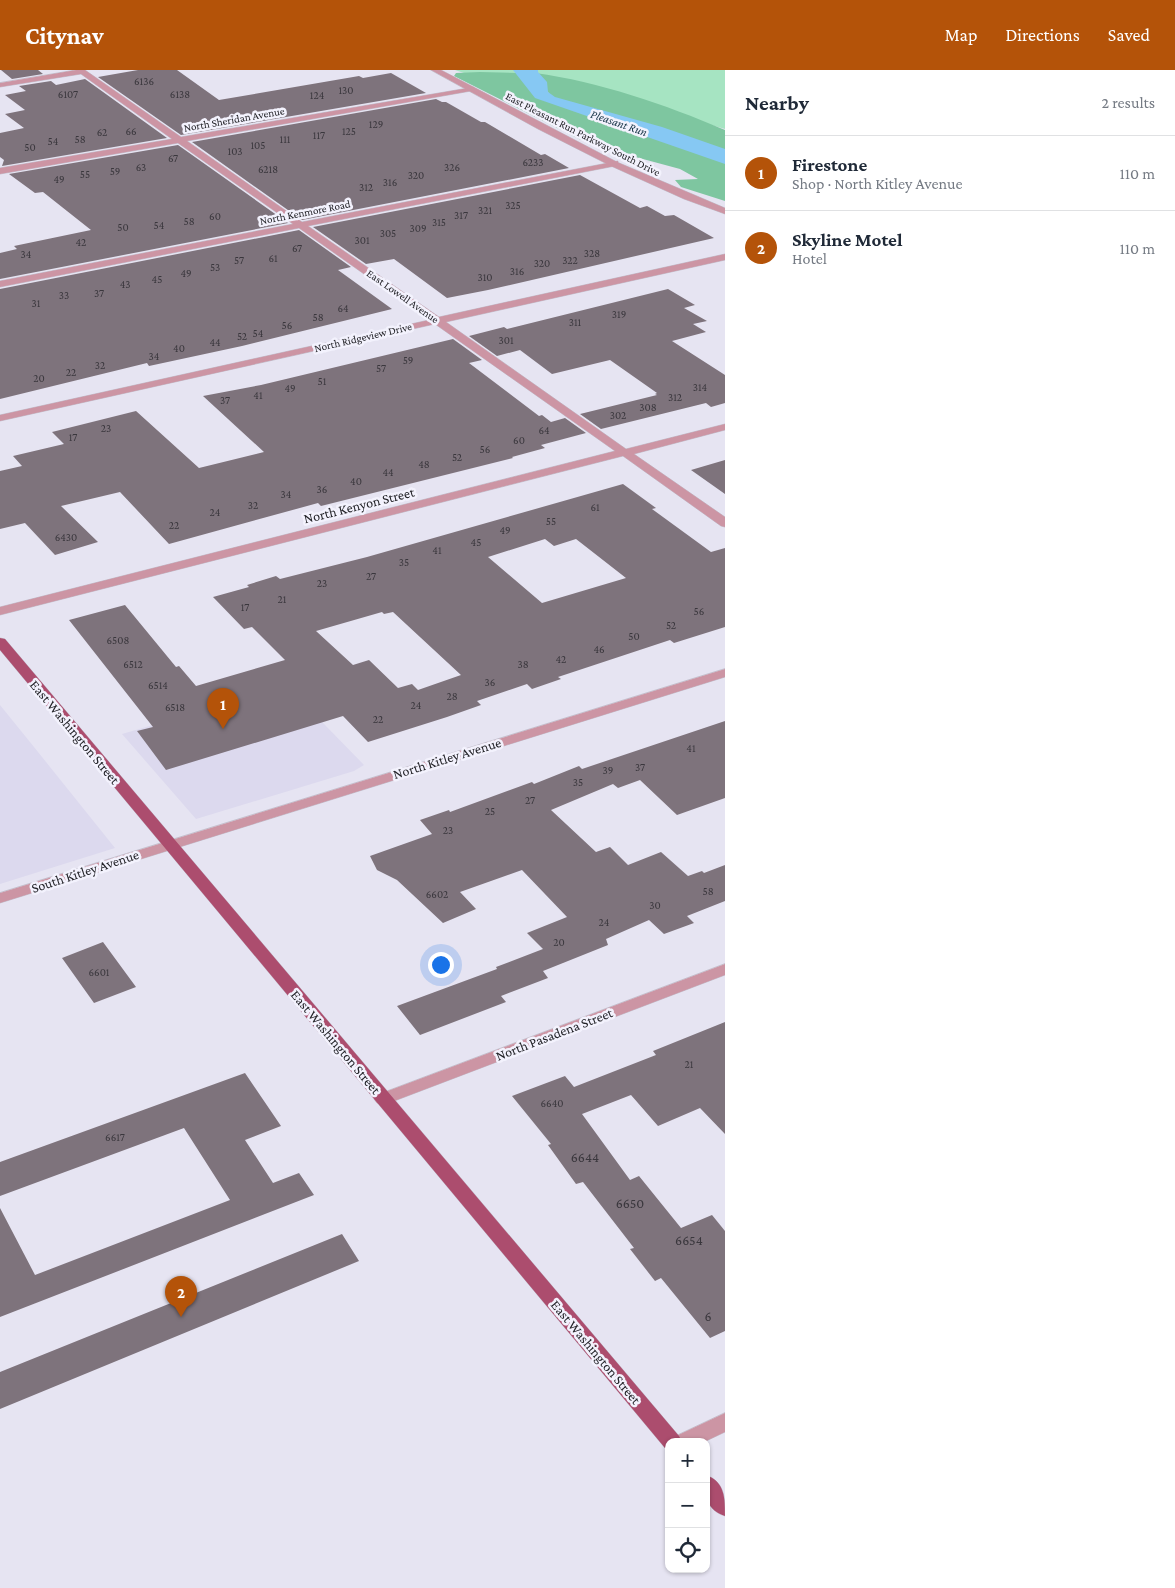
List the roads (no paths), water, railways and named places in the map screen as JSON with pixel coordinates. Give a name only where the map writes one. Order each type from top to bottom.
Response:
[{"type":"main road","name":"East Washington Street","points":[[0,642],[669,1438]]},
{"type":"main road","points":[[710,1489],[725,1507]]},
{"type":"street","name":"East Pleasant Run Parkway South Drive","points":[[435,70],[615,163],[684,196],[725,211]]},
{"type":"street","points":[[0,84],[81,71]]},
{"type":"street","name":"East Lowell Avenue","points":[[81,71],[302,224],[725,523]]},
{"type":"street","name":"North Sheridan Avenue","points":[[0,172],[471,89]]},
{"type":"street","name":"North Kenmore Road","points":[[0,284],[615,163]]},
{"type":"street","name":"North Ridgeview Drive","points":[[0,418],[725,257]]},
{"type":"street","name":"North Kenyon Street","points":[[0,611],[725,426]]},
{"type":"street","name":"North Kitley Avenue","points":[[169,845],[725,672]]},
{"type":"street","name":"South Kitley Avenue","points":[[0,898],[169,845]]},
{"type":"street","name":"North Pasadena Street","points":[[383,1099],[725,970]]},
{"type":"street","points":[[691,1438],[725,1422]]},
{"type":"water","name":"Pleasant Run","points":[[513,70],[538,70],[547,82],[548,92],[555,97],[662,127],[725,149],[725,164],[535,98]]},
{"type":"place","name":"Firestone","points":[[223,729]]},
{"type":"place","name":"Skyline Motel","points":[[181,1317]]}]
